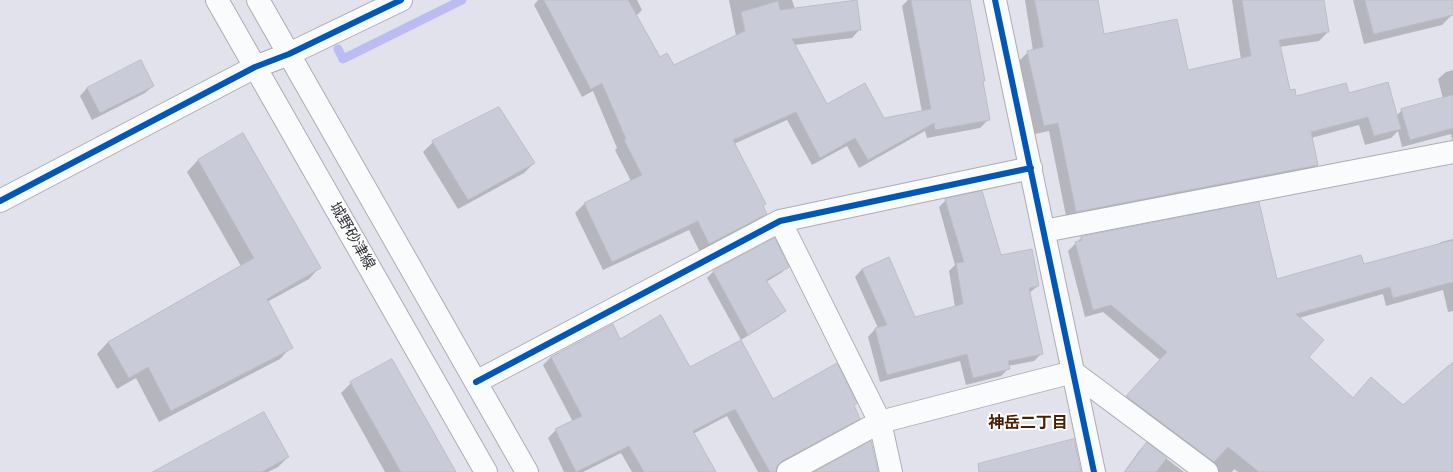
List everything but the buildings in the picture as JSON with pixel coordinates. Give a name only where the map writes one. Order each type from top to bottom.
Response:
[{"type":"street","name":"城野砂津線","points":[[217,0],[484,471]]},
{"type":"street","points":[[258,0],[527,472]]},
{"type":"street","points":[[0,201],[255,67],[289,54],[401,0]]},
{"type":"street","points":[[995,0],[1094,472]]},
{"type":"street","points":[[1044,231],[1453,152]]},
{"type":"street","points":[[476,382],[780,221],[1031,168]]},
{"type":"street","points":[[780,221],[880,422],[891,472]]},
{"type":"street","points":[[788,472],[880,422],[1073,372]]},
{"type":"street","points":[[1073,372],[1207,472]]},
{"type":"waterway","points":[[338,49],[343,59],[462,0]]},
{"type":"cycle path","points":[[0,201],[255,67],[289,54],[401,0]]},
{"type":"cycle path","points":[[995,0],[1094,472]]},
{"type":"cycle path","points":[[476,382],[780,221],[1031,168]]},
{"type":"district","name":"神岳二丁目","points":[[1028,423]]}]
